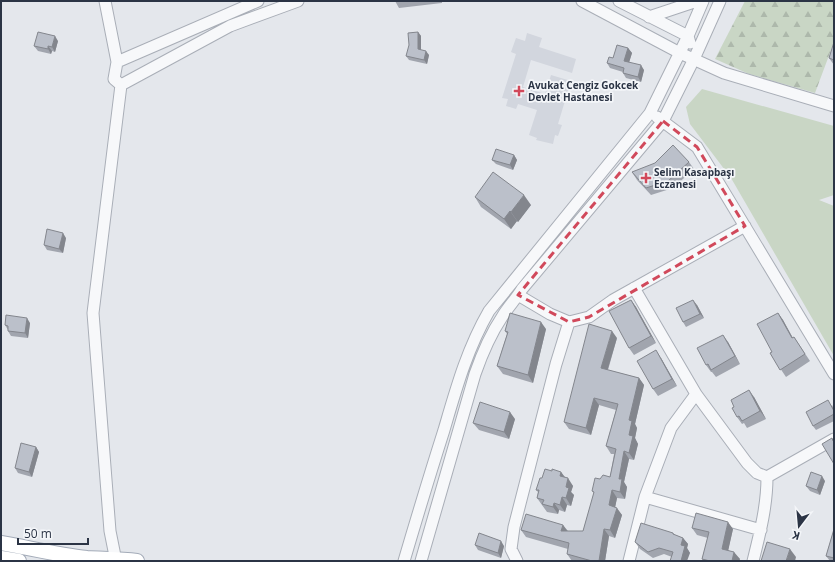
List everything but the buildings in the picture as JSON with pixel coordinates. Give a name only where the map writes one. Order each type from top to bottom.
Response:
[{"type":"main road","points":[[1,543],[88,558],[137,561]]},
{"type":"main road","points":[[1,558],[19,561]]},
{"type":"street","points":[[106,1],[117,62],[114,79],[121,85]]},
{"type":"street","points":[[117,62],[258,1]]},
{"type":"street","points":[[121,85],[230,26],[298,1]]},
{"type":"street","points":[[582,1],[680,53],[724,73],[834,106]]},
{"type":"street","points":[[619,1],[688,36],[694,59]]},
{"type":"street","points":[[649,17],[697,1]]},
{"type":"street","points":[[404,561],[457,386],[472,342],[488,311],[650,113],[680,53],[703,1]]},
{"type":"street","points":[[420,561],[475,374],[483,352],[492,334],[501,318],[518,295],[663,121],[694,59],[720,1]]},
{"type":"street","points":[[116,560],[110,531],[93,313],[121,85]]},
{"type":"street","points":[[650,113],[697,147],[834,374]]},
{"type":"street","points":[[518,295],[550,314],[569,322],[589,316],[612,300],[745,226]]},
{"type":"street","points":[[634,288],[696,394],[747,463],[757,473],[768,477],[834,439]]},
{"type":"street","points":[[517,561],[511,549],[514,527],[556,364],[569,322]]},
{"type":"street","points":[[629,561],[645,497],[671,428],[696,394]]},
{"type":"street","points":[[753,561],[767,498],[768,477]]},
{"type":"street","points":[[645,497],[761,530]]},
{"type":"highlighted area","points":[[663,121],[697,147],[745,226],[589,317],[569,322],[518,295]]},
{"type":"shaded area","name":"Avukat Cengiz Gokcek Devlet Hastanesi","points":[[527,33],[542,38],[539,47],[576,59],[572,73],[531,60],[523,87],[545,94],[551,75],[571,81],[558,124],[562,125],[558,136],[555,135],[553,144],[536,140],[537,138],[529,135],[537,110],[518,104],[516,109],[506,106],[508,99],[502,98],[516,54],[511,52],[516,38],[525,41]]},
{"type":"green space","points":[[745,1],[834,1],[834,42],[815,93],[749,74],[715,59]]},
{"type":"green space","points":[[702,89],[834,126],[834,195],[819,200],[834,206],[834,356],[731,178],[690,124],[686,107]]},
{"type":"place","name":"Avukat Cengiz Gokcek Devlet Hastanesi","points":[[519,91]]},
{"type":"place","name":"Selim Kasapbaşı Eczanesi","points":[[646,178]]}]
